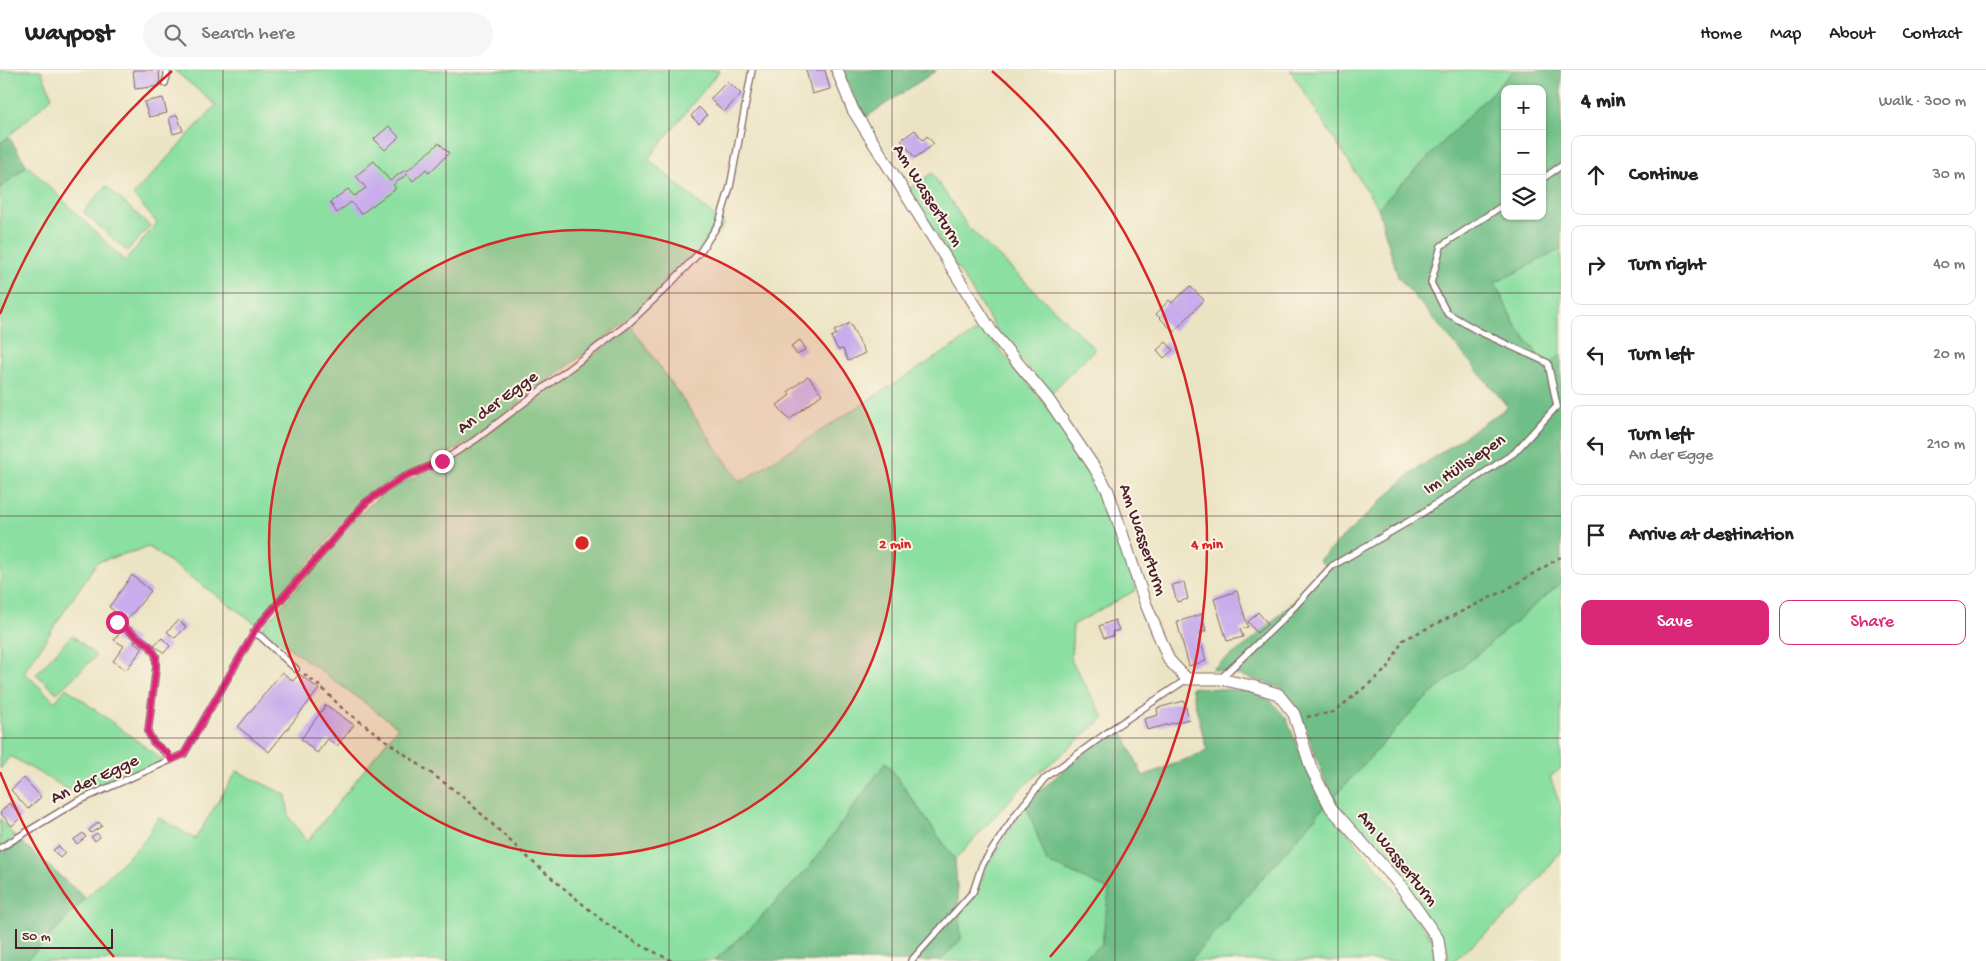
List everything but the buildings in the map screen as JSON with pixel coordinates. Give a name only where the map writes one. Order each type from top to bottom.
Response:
[{"type":"street","name":"Am Wasserturm","points":[[837,70],[853,110],[992,332],[1048,399],[1108,491],[1145,602],[1168,660],[1186,679],[1220,680],[1252,686],[1278,694],[1294,714],[1311,768],[1331,808],[1400,885],[1438,939],[1441,961]]},
{"type":"lane","points":[[165,83],[167,70]]},
{"type":"lane","name":"An der Egge","points":[[0,848],[76,802],[184,754],[258,626],[366,502],[402,478],[442,461],[475,440],[628,324],[669,285],[700,252],[720,223],[730,187],[752,70]]},
{"type":"lane","points":[[1546,176],[1561,166]]},
{"type":"lane","name":"Im Hüllsiepen","points":[[1220,680],[1283,619],[1332,566],[1413,519],[1514,453],[1557,406],[1548,363],[1478,331],[1447,312],[1431,283],[1441,246],[1501,207]]},
{"type":"lane","points":[[117,622],[150,646],[156,656],[148,732],[153,742],[168,754],[171,760]]},
{"type":"lane","points":[[253,633],[260,636],[296,669]]},
{"type":"lane","points":[[911,961],[973,892],[982,865],[1016,814],[1045,778],[1115,727],[1186,679]]},
{"type":"path","points":[[1294,714],[1308,717],[1334,712],[1387,670],[1403,640],[1504,591],[1561,557]]},
{"type":"path","points":[[296,669],[321,687],[344,710],[461,795],[535,864],[604,922],[634,942],[672,961]]},
{"type":"green space","points":[[0,70],[41,70],[52,97],[0,144]]},
{"type":"green space","points":[[174,70],[720,70],[648,159],[725,225],[628,320],[473,438],[440,459],[383,485],[363,499],[256,624],[149,547],[97,562],[24,672],[55,702],[66,688],[164,761],[85,793],[69,790],[10,756],[0,769],[0,187],[27,165],[125,261],[157,223],[133,195],[216,105]]},
{"type":"green space","points":[[842,70],[937,70],[863,119]]},
{"type":"green space","points":[[1290,70],[1514,70],[1378,208]]},
{"type":"green space","points":[[1514,70],[1561,70],[1561,249],[1495,283],[1514,323],[1547,367],[1561,354],[1561,583],[1418,705],[1332,799],[1299,710],[1281,688],[1212,669],[1250,642],[1329,569],[1319,560],[1411,473],[1508,407],[1398,277],[1378,208]]},
{"type":"green space","points":[[9,137],[27,166],[0,188],[0,144]]},
{"type":"green space","points":[[932,173],[968,227],[1095,349],[1050,394],[998,332],[908,190]]},
{"type":"green space","points":[[106,186],[150,226],[127,251],[83,212]]},
{"type":"green space","points":[[1561,249],[1561,354],[1548,368],[1514,323],[1495,283]]},
{"type":"green space","points":[[632,327],[740,482],[982,328],[1053,414],[1114,518],[1136,590],[1073,625],[1071,660],[1104,718],[1019,790],[955,860],[886,762],[810,866],[751,928],[714,961],[26,961],[146,839],[158,817],[195,839],[237,771],[286,795],[289,817],[307,842],[398,727],[262,628],[331,550],[357,517],[387,490],[445,463]]},
{"type":"green space","points":[[1561,583],[1561,768],[1550,777],[1561,807],[1561,851],[1519,905],[1453,961],[1445,961],[1390,867],[1332,799],[1418,705]]},
{"type":"green space","points":[[72,635],[96,656],[57,693],[36,674]]},
{"type":"green space","points":[[1191,687],[1250,691],[1271,701],[1286,718],[1307,770],[1325,806],[1190,961],[1081,961],[1102,944],[1109,890],[1047,862],[1026,805],[1060,773],[1120,727],[1143,776],[1207,751]]},
{"type":"green space","points":[[886,762],[955,860],[961,940],[939,961],[714,961],[751,928],[810,866]]},
{"type":"green space","points":[[1026,805],[1048,862],[1110,890],[1102,944],[1081,961],[939,961],[961,940],[959,914],[976,893],[988,864]]},
{"type":"green space","points":[[1325,806],[1386,878],[1433,941],[1436,961],[1190,961]]},
{"type":"green space","points":[[0,819],[15,837],[0,847]]},
{"type":"green space","points":[[18,839],[85,898],[26,961],[0,961],[0,852]]},
{"type":"route","points":[[117,622],[150,646],[156,656],[148,732],[153,742],[168,754],[171,760],[184,754],[258,626],[366,502],[402,478],[442,461]]}]
